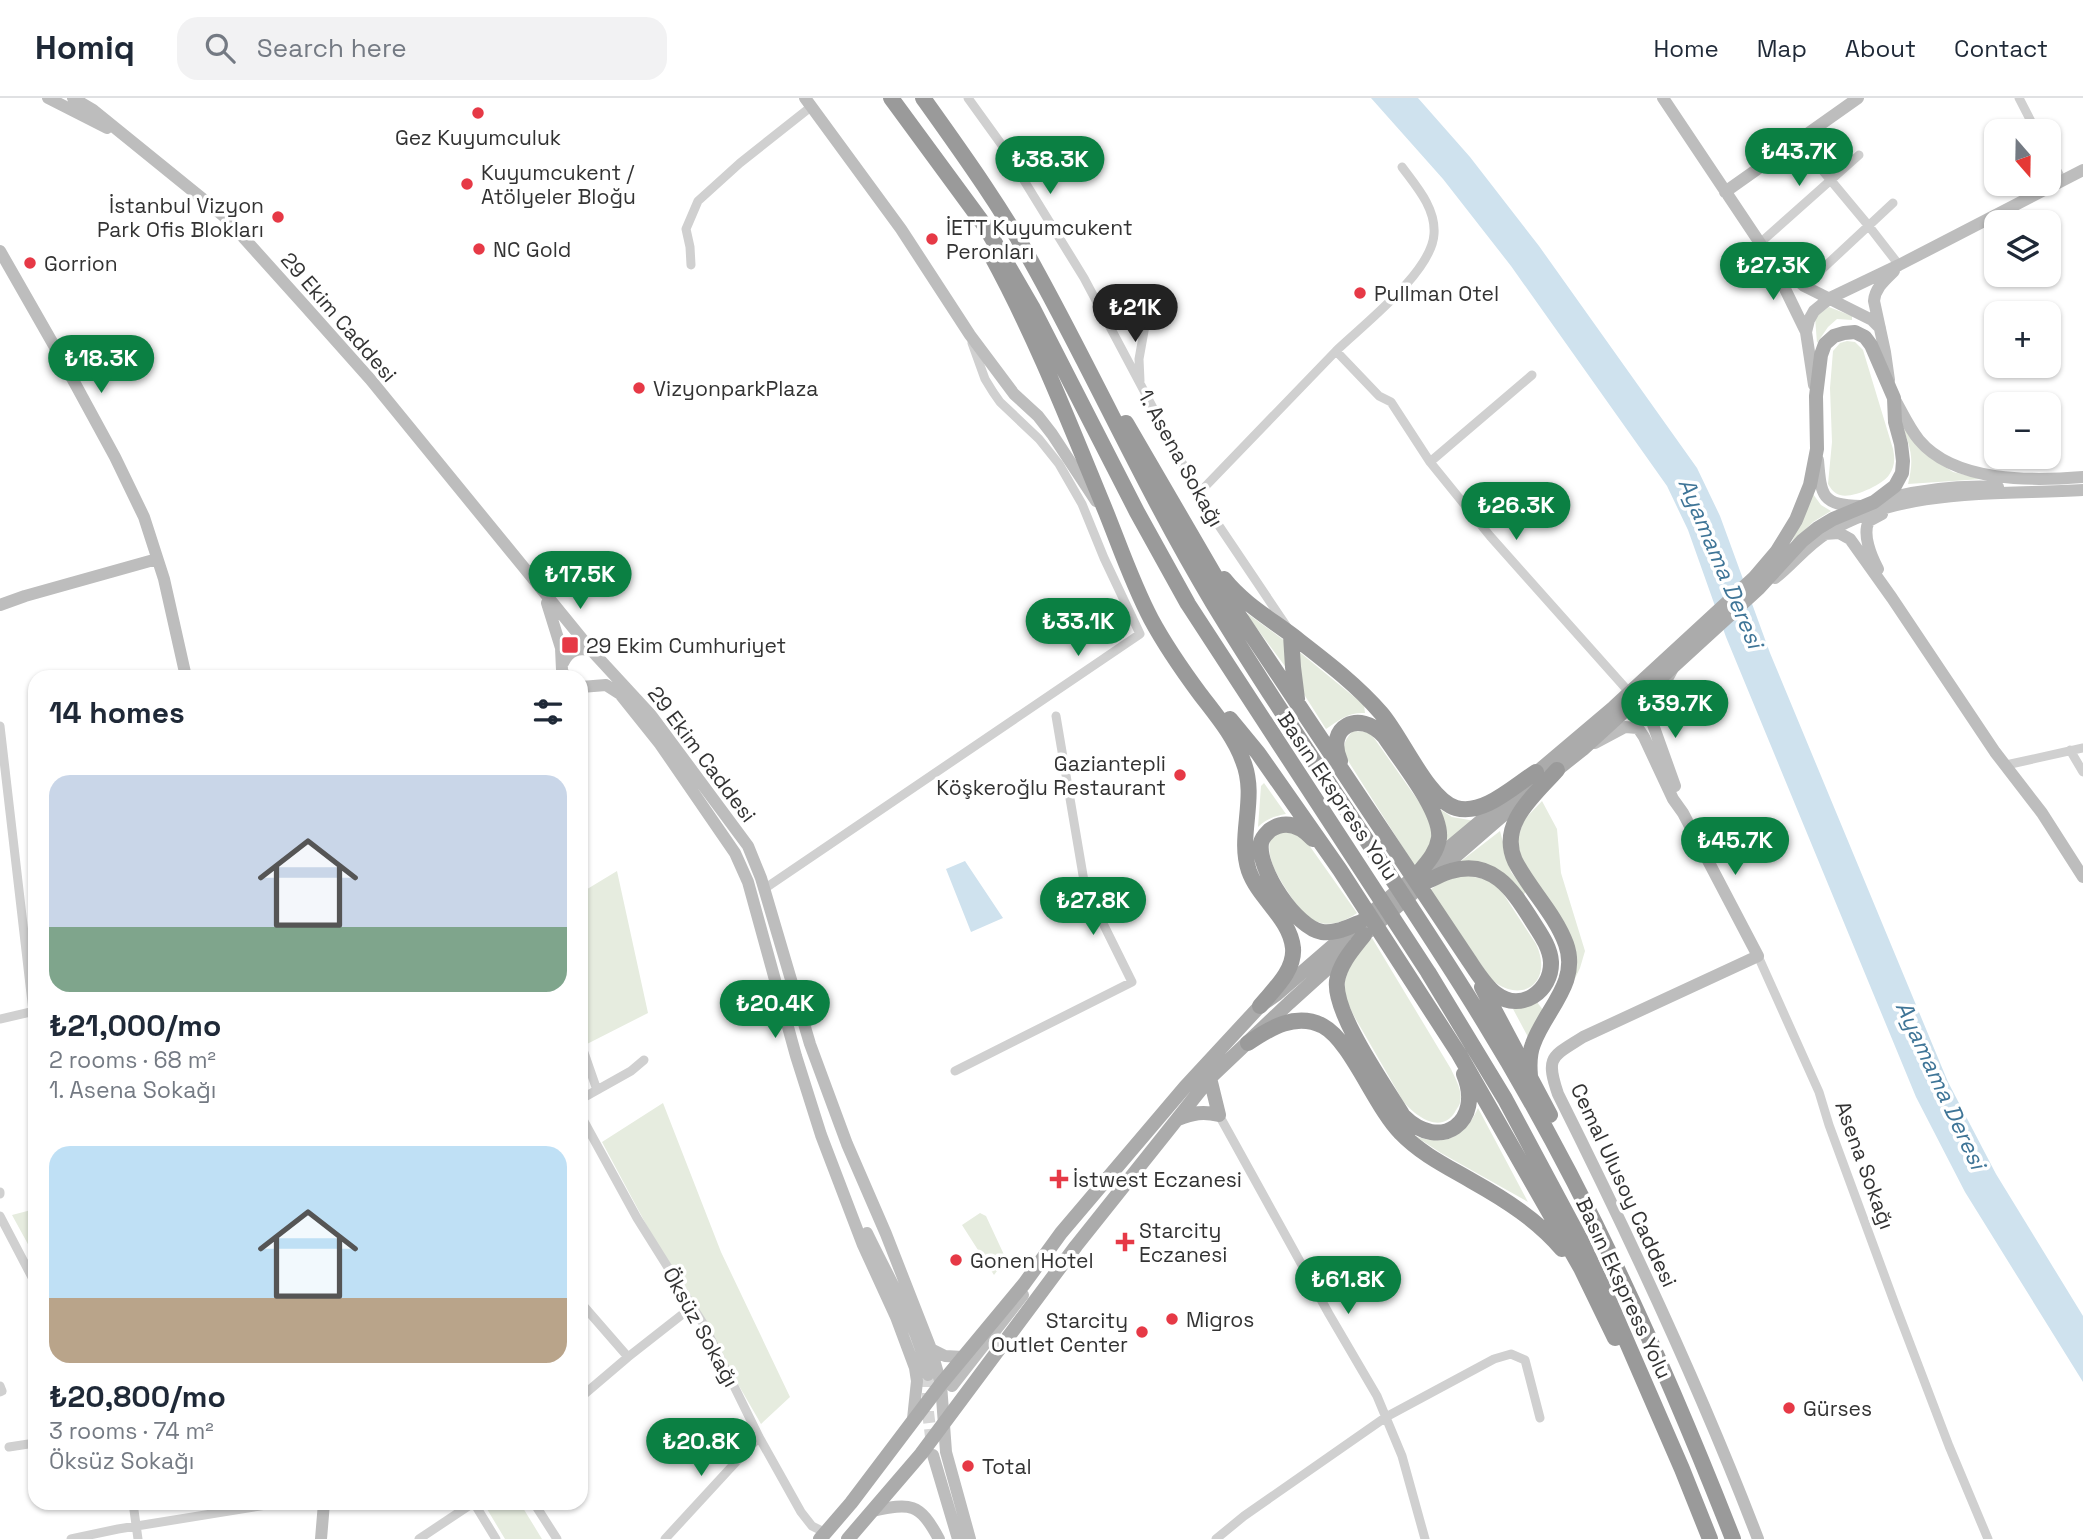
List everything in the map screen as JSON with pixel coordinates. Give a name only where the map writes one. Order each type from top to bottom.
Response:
[{"type":"highway","name":"Basın Ekspress Yolu","points":[[891,98],[985,226],[1026,297],[1137,512],[1188,604],[1428,972],[1505,1099],[1580,1239],[1646,1385],[1710,1539]]},
{"type":"highway","name":"Basın Ekspress Yolu","points":[[923,98],[984,184],[1037,272],[1192,568],[1267,689],[1485,1023],[1539,1116],[1609,1249],[1684,1415],[1733,1539]]},
{"type":"highway","points":[[963,198],[1032,337],[1150,618],[1226,728],[1244,763],[1250,800],[1245,844],[1249,872],[1285,926],[1293,946],[1292,964],[1260,1006]]},
{"type":"highway","points":[[1037,272],[1074,330],[1233,607],[1466,957],[1493,993],[1502,999],[1516,1002],[1538,994],[1545,986],[1551,965],[1548,948],[1517,897],[1487,871],[1460,869],[1423,876]]},
{"type":"highway","points":[[1191,534],[1234,591],[1370,701],[1397,734],[1434,792],[1449,804],[1471,810],[1485,806],[1536,772]]},
{"type":"highway","points":[[1291,635],[1300,707]]},
{"type":"highway","points":[[1183,668],[1258,753],[1340,870],[1475,1081],[1581,1268],[1600,1310]]},
{"type":"highway","points":[[1350,782],[1335,745],[1348,726],[1357,722],[1368,723],[1384,736],[1437,818],[1437,847],[1423,876]]},
{"type":"highway","points":[[1530,1076],[1531,1051],[1539,1030],[1564,987],[1568,975],[1568,954],[1558,928],[1515,861],[1510,840],[1514,823],[1520,813],[1557,770]]},
{"type":"highway","points":[[1340,870],[1303,829],[1293,825],[1283,824],[1274,828],[1266,833],[1262,840],[1262,862],[1267,874],[1301,921],[1322,932],[1362,929]]},
{"type":"highway","points":[[1362,929],[1340,971],[1337,983],[1338,999],[1353,1033],[1403,1116],[1412,1125],[1435,1134],[1446,1132],[1461,1122],[1466,1115],[1469,1096],[1465,1077],[1439,1026]]},
{"type":"highway","points":[[1466,957],[1590,1194],[1600,1216],[1609,1249]]},
{"type":"highway","points":[[1248,1043],[1268,1029],[1299,1020],[1324,1026],[1334,1034],[1343,1044],[1379,1105],[1401,1133],[1427,1155],[1503,1200],[1541,1227],[1563,1251],[1625,1356],[1646,1385]]},
{"type":"main road","name":"29 Ekim Caddesi","points":[[48,98],[123,136]]},
{"type":"main road","name":"29 Ekim Caddesi","points":[[73,98],[93,110],[225,217],[370,379],[595,655],[651,715],[748,846],[764,889],[815,1056],[847,1144],[946,1385],[946,1452],[970,1539]]},
{"type":"main road","points":[[1663,98],[1770,258],[1806,332],[1816,396],[1821,490],[1836,505],[1868,504],[1895,486],[1902,473],[1901,444],[1874,294],[1899,265]]},
{"type":"main road","points":[[1725,192],[1858,98]]},
{"type":"main road","points":[[808,102],[901,229],[970,335],[1014,394],[1038,416],[1052,434],[1112,528]]},
{"type":"main road","points":[[2062,180],[2083,170]]},
{"type":"main road","points":[[1806,332],[1814,311],[1830,298],[2031,196]]},
{"type":"main road","points":[[0,251],[115,457],[144,517],[164,579],[184,670]]},
{"type":"main road","points":[[1770,258],[1804,286],[1872,320],[1880,328]]},
{"type":"main road","points":[[1816,396],[1825,344],[1834,336],[1855,332],[1865,337],[1871,345],[1891,392],[1920,441],[1953,465],[2000,477],[2083,477]]},
{"type":"main road","points":[[1757,583],[1796,520],[1810,485],[1817,449]]},
{"type":"main road","points":[[946,1385],[964,1357],[1091,1197],[1185,1087],[1260,1006],[1362,929],[1536,772],[1690,643],[1818,528],[1868,504],[1931,489],[1973,486],[2083,490]]},
{"type":"main road","points":[[1757,583],[1777,577],[1824,534],[1866,513],[1910,502],[1992,494],[2083,490]]},
{"type":"main road","points":[[1892,598],[1874,563],[1868,544],[1867,524],[1910,502]]},
{"type":"main road","points":[[1824,534],[1839,533],[1850,539],[1988,741],[2042,813],[2083,877]]},
{"type":"main road","points":[[0,606],[25,596],[157,559]]},
{"type":"main road","points":[[544,593],[555,622],[561,648],[562,670]]},
{"type":"main road","points":[[1683,813],[1651,719],[1651,709],[1690,643]]},
{"type":"main road","points":[[563,670],[569,653],[574,650],[580,649],[595,655],[599,674],[592,684],[588,685]]},
{"type":"main road","points":[[1423,876],[1583,749],[1675,665]]},
{"type":"main road","name":"29 Ekim Caddesi","points":[[588,686],[606,685],[620,694],[660,744],[735,853],[748,882],[813,1111],[863,1245],[896,1317],[915,1368],[917,1381],[913,1419]]},
{"type":"main road","points":[[1583,749],[1625,727],[1638,728],[1673,799],[1683,813]]},
{"type":"main road","name":"Asena Sokağı","points":[[1683,813],[1758,956]]},
{"type":"main road","points":[[848,1539],[944,1425],[1076,1246],[1210,1078],[1362,929]]},
{"type":"main road","name":"Cemal Ulusoy Caddesi","points":[[1758,956],[1583,1037],[1556,1054],[1550,1069],[1558,1094],[1601,1180],[1706,1408],[1758,1539]]},
{"type":"main road","points":[[1176,1119],[1194,1112],[1219,1115],[1210,1078]]},
{"type":"main road","points":[[836,1174],[895,1292],[922,1353],[928,1375]]},
{"type":"main road","points":[[823,1536],[913,1419],[946,1385],[1045,1266],[1069,1234],[1091,1197]]},
{"type":"main road","points":[[931,1349],[945,1356],[964,1357]]},
{"type":"main road","points":[[933,1455],[958,1539]]},
{"type":"main road","points":[[872,1511],[894,1506],[919,1510],[927,1517],[939,1539]]},
{"type":"main road","points":[[321,1539],[323,1510]]},
{"type":"street","name":"1. Asena Sokağı","points":[[968,98],[1004,148],[1084,278],[1198,494],[1291,635]]},
{"type":"street","points":[[2019,98],[2030,119]]},
{"type":"street","points":[[691,265],[686,229],[698,201],[808,102]]},
{"type":"street","points":[[1798,141],[1899,265]]},
{"type":"street","points":[[1760,243],[1859,155]]},
{"type":"street","points":[[1198,494],[1336,351],[1411,280],[1431,251],[1435,232],[1431,211],[1420,190],[1402,167]]},
{"type":"street","points":[[1804,286],[1894,203]]},
{"type":"street","points":[[1102,313],[1109,322],[1120,326],[1134,322],[1148,309],[1139,359],[1142,389]]},
{"type":"street","points":[[764,889],[1140,634],[1082,504],[1059,464],[1039,439],[993,392],[985,379],[970,335]]},
{"type":"street","points":[[1336,351],[1379,396],[1391,402],[1430,462],[1490,536],[1629,692]]},
{"type":"street","points":[[1430,462],[1532,375]]},
{"type":"street","points":[[955,1071],[1132,982],[1085,887],[1056,716]]},
{"type":"street","points":[[0,726],[28,961]]},
{"type":"street","points":[[2006,765],[2083,748]]},
{"type":"street","points":[[2070,750],[2083,772]]},
{"type":"street","name":"Asena Sokağı","points":[[1758,956],[1819,1092],[1901,1320],[1988,1539]]},
{"type":"street","points":[[0,1018],[28,1012]]},
{"type":"street","points":[[588,1095],[631,1071],[644,1060]]},
{"type":"street","points":[[588,1064],[597,1090]]},
{"type":"street","points":[[1219,1115],[1377,1395],[1402,1456],[1425,1539]]},
{"type":"street","name":"Öksüz Sokağı","points":[[588,1129],[638,1219],[704,1325],[759,1437],[801,1512],[823,1536]]},
{"type":"street","points":[[0,1216],[28,1270]]},
{"type":"street","points":[[588,1391],[693,1306]]},
{"type":"street","points":[[588,1311],[628,1357]]},
{"type":"street","points":[[1216,1539],[1244,1516],[1386,1417],[1494,1359],[1511,1354],[1525,1360],[1541,1418]]},
{"type":"street","points":[[0,1386],[0,1392]]},
{"type":"street","points":[[665,1539],[759,1437]]},
{"type":"street","points":[[9,1447],[28,1444]]},
{"type":"street","points":[[134,1510],[138,1539]]},
{"type":"street","points":[[71,1539],[236,1510]]},
{"type":"street","points":[[419,1539],[463,1510]]},
{"type":"street","points":[[477,1510],[496,1539]]},
{"type":"street","points":[[538,1510],[557,1539]]},
{"type":"street","points":[[435,1529],[443,1539]]},
{"type":"shaded area","points":[[1829,307],[1852,316],[1852,320],[1837,319],[1817,343],[1815,317]]},
{"type":"shaded area","points":[[1855,342],[1863,350],[1894,459],[1891,472],[1880,483],[1845,496],[1836,493],[1828,484],[1832,442],[1830,388],[1833,351],[1840,343]]},
{"type":"shaded area","points":[[1901,422],[1937,462],[1953,472],[1982,479],[1908,484],[1910,452]]},
{"type":"shaded area","points":[[1813,494],[1821,505],[1831,511],[1813,522],[1791,544]]},
{"type":"shaded area","points":[[1247,615],[1285,641],[1287,669]]},
{"type":"shaded area","points":[[1297,650],[1364,705],[1365,713],[1349,715],[1326,729],[1300,688]]},
{"type":"shaded area","points":[[1353,731],[1368,732],[1374,738],[1429,816],[1434,839],[1428,853],[1414,865],[1345,756],[1345,742]]},
{"type":"shaded area","points":[[1264,783],[1286,814],[1271,818],[1258,827],[1261,786]]},
{"type":"shaded area","points":[[1542,801],[1557,829],[1561,873],[1585,951],[1571,987],[1574,969],[1515,847],[1524,820]]},
{"type":"shaded area","points":[[1438,808],[1452,817],[1475,821],[1444,846]]},
{"type":"shaded area","points":[[1284,831],[1297,833],[1304,838],[1357,913],[1333,924],[1323,923],[1314,920],[1298,906],[1271,859],[1270,840]]},
{"type":"shaded area","points":[[1500,831],[1511,872],[1526,892],[1522,896],[1508,878],[1495,868],[1479,864],[1456,865]]},
{"type":"shaded area","points":[[617,871],[648,1013],[588,1043],[588,889]]},
{"type":"shaded area","points":[[1464,875],[1489,880],[1500,889],[1536,944],[1541,958],[1541,969],[1532,986],[1524,990],[1514,990],[1491,979],[1430,890],[1444,880]]},
{"type":"shaded area","points":[[1372,938],[1458,1085],[1460,1104],[1449,1119],[1443,1122],[1428,1121],[1403,1101],[1345,997],[1345,981],[1351,961]]},
{"type":"shaded area","points":[[1537,1002],[1543,1010],[1528,1037],[1513,1009]]},
{"type":"shaded area","points":[[663,1103],[721,1252],[790,1397],[761,1424],[648,1228],[602,1142]]},
{"type":"shaded area","points":[[1478,1108],[1528,1202],[1415,1136],[1436,1140],[1453,1137],[1467,1126]]},
{"type":"shaded area","points":[[28,1211],[28,1244],[12,1215]]},
{"type":"shaded area","points":[[980,1213],[986,1216],[1006,1259],[994,1275],[962,1225]]},
{"type":"shaded area","points":[[488,1510],[524,1510],[542,1539],[505,1539]]},
{"type":"water","name":"Ayamama Deresi","points":[[1371,98],[1418,98],[1470,157],[1539,246],[1697,468],[1720,516],[1770,653],[1948,1082],[1996,1174],[2083,1316],[2083,1382],[1965,1192],[1916,1097],[1726,637],[1688,530],[1667,486],[1511,266],[1443,179]]},
{"type":"water","points":[[965,861],[1003,918],[971,932],[946,869]]},
{"type":"tunnel","points":[[928,1375],[928,1412],[932,1445]]},
{"type":"place","name":"Gez Kuyumculuk","points":[[478,113]]},
{"type":"place","name":"Kuyumcukent / Atölyeler Bloğu","points":[[467,184]]},
{"type":"place","name":"İstanbul Vizyon Park Ofis Blokları","points":[[278,217]]},
{"type":"place","name":"İETT Kuyumcukent Peronları","points":[[932,239]]},
{"type":"place","name":"NC Gold","points":[[479,249]]},
{"type":"place","name":"Gorrion","points":[[30,263]]},
{"type":"place","name":"Pullman Otel","points":[[1360,293]]},
{"type":"place","name":"VizyonparkPlaza","points":[[639,388]]},
{"type":"place","name":"29 Ekim Cumhuriyet","points":[[570,645]]},
{"type":"place","name":"Gaziantepli Köşkeroğlu Restaurant","points":[[1180,775]]},
{"type":"place","name":"İstwest Eczanesi","points":[[1059,1179]]},
{"type":"place","name":"Starcity Eczanesi","points":[[1125,1242]]},
{"type":"place","name":"Gonen Hotel","points":[[956,1260]]},
{"type":"place","name":"Migros","points":[[1172,1319]]},
{"type":"place","name":"Starcity Outlet Center","points":[[1142,1332]]},
{"type":"place","name":"Gürses","points":[[1789,1408]]},
{"type":"place","name":"Total","points":[[968,1466]]}]
